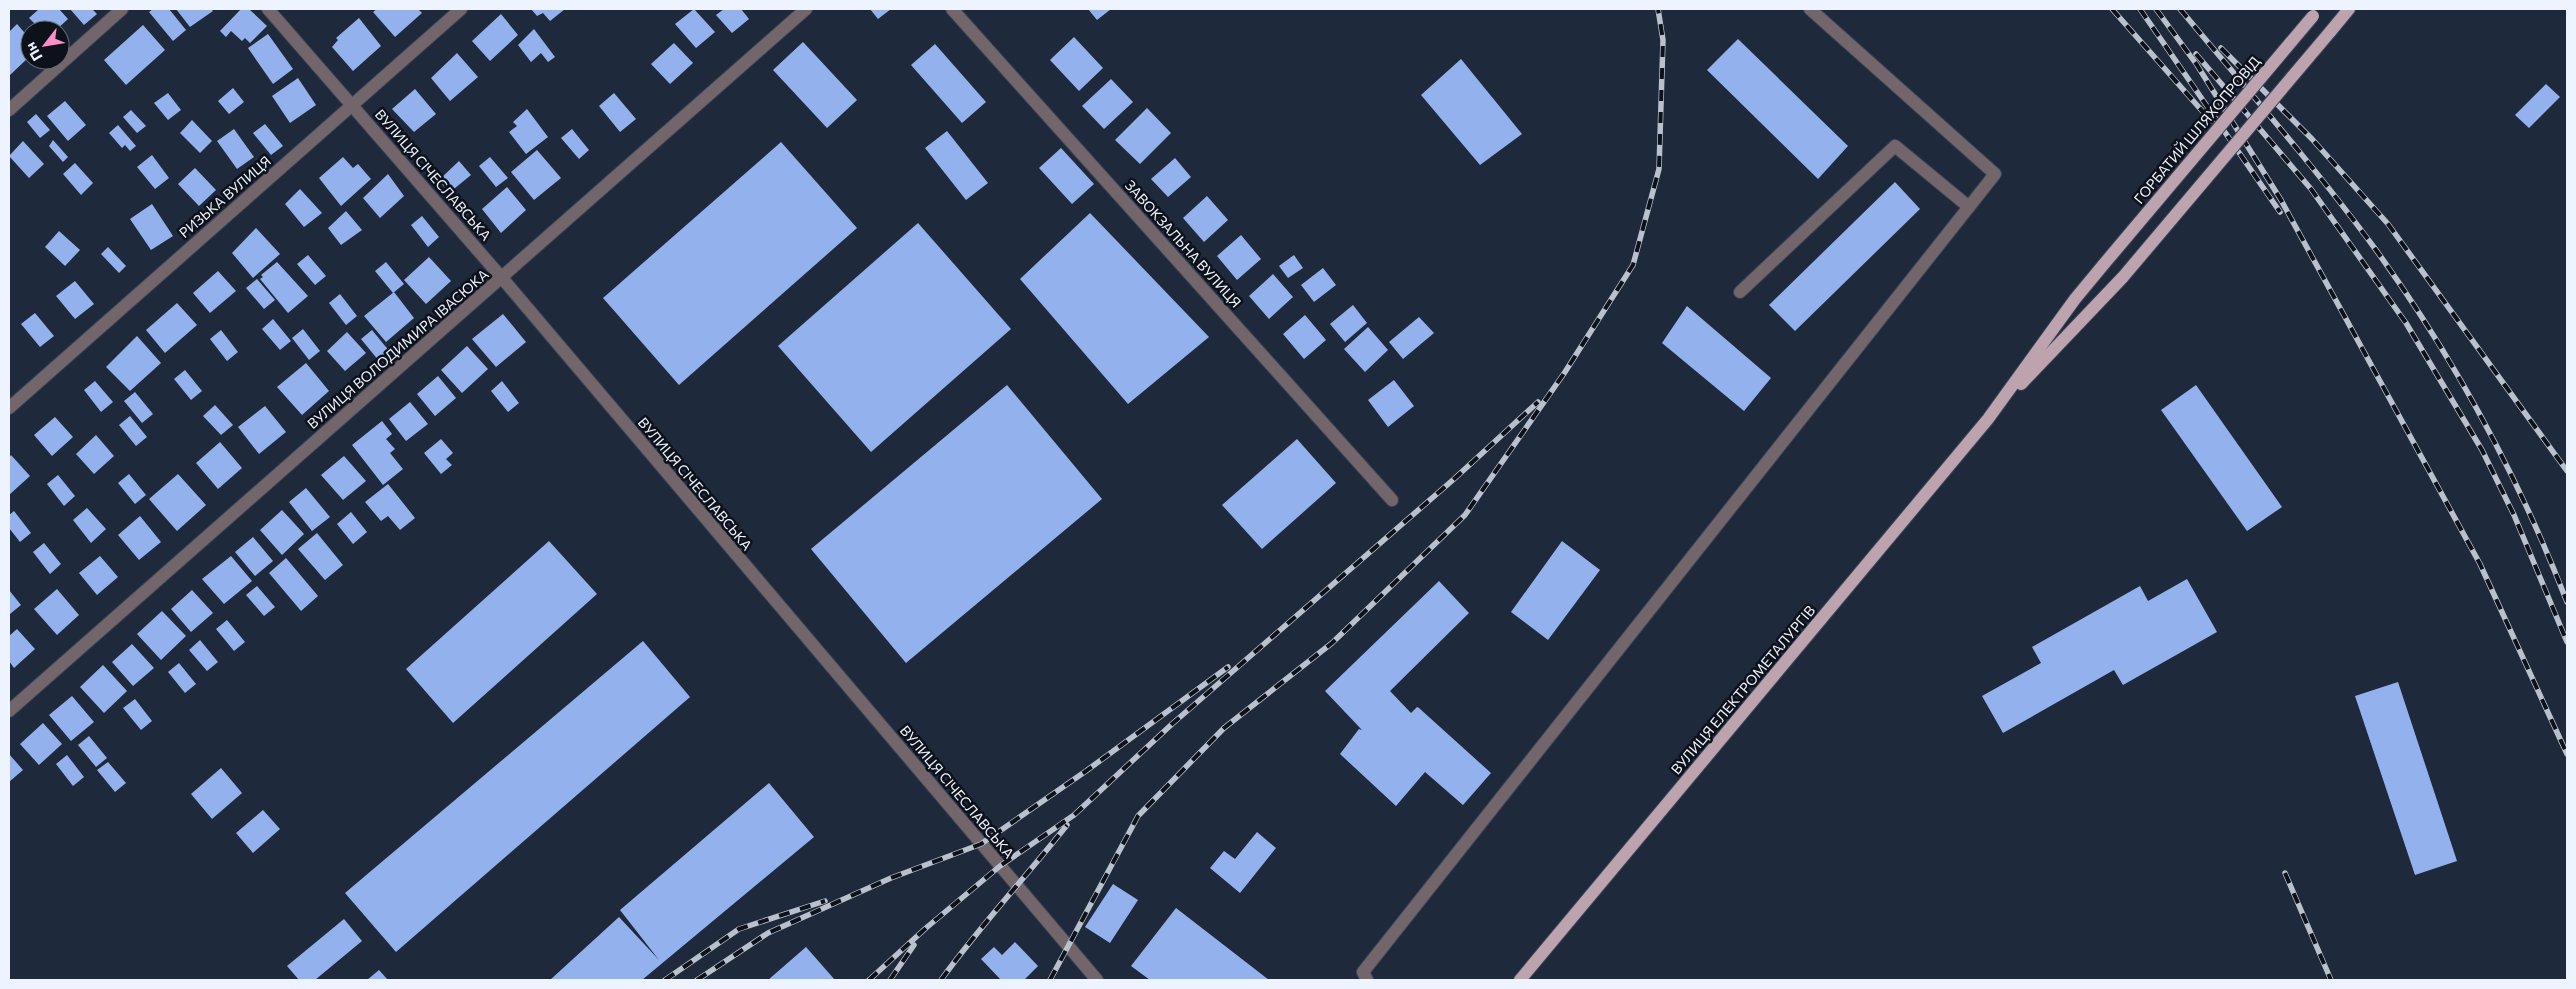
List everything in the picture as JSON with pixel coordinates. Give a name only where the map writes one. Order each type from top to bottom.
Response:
[{"type":"main road","points":[[1988,419],[2123,277],[2349,9]]},
{"type":"main road","name":"ГОРБАТИЙ ШЛЯХОПРОВІД","points":[[1988,419],[2075,299],[2316,12]]},
{"type":"main road","name":"ВУЛИЦЯ ЕЛЕКТРОМЕТАЛУРГІВ","points":[[1520,980],[1988,419]]},
{"type":"street","points":[[9,110],[122,9]]},
{"type":"street","name":"ВУЛИЦЯ СІЧЕСЛАВСЬКА","points":[[268,9],[502,278],[1097,980]]},
{"type":"street","name":"РИЗЬКА ВУЛИЦЯ","points":[[9,408],[461,9]]},
{"type":"street","name":"ВУЛИЦЯ ВОЛОДИМИРА ІВАСЮКА","points":[[9,711],[806,9]]},
{"type":"street","name":"ЗАВОКЗАЛЬНА ВУЛИЦЯ","points":[[952,9],[1392,500]]},
{"type":"street","points":[[1367,980],[1363,972],[1995,174],[1810,9]]},
{"type":"street","points":[[1740,292],[1895,146],[1969,207]]},
{"type":"building","points":[[39,9],[59,9],[68,19],[31,20],[29,18]]},
{"type":"building","points":[[70,9],[92,9],[97,14],[84,25]]},
{"type":"building","points":[[153,9],[169,9],[186,30],[173,41],[149,12]]},
{"type":"building","points":[[176,9],[211,9],[213,11],[190,27]]},
{"type":"building","points":[[241,9],[249,9],[267,26],[250,43],[245,38],[242,41],[231,31],[226,37],[220,31]]},
{"type":"building","points":[[377,9],[418,9],[422,13],[395,37],[373,12]]},
{"type":"building","points":[[531,9],[565,9],[550,21],[543,13],[537,16]]},
{"type":"building","points":[[694,9],[715,32],[696,48],[675,24]]},
{"type":"building","points":[[724,9],[741,9],[749,19],[732,33],[716,15]]},
{"type":"building","points":[[870,9],[891,9],[878,19]]},
{"type":"building","points":[[1088,9],[1111,9],[1097,20]]},
{"type":"building","points":[[501,14],[518,35],[490,61],[472,41]]},
{"type":"building","points":[[359,18],[381,46],[353,71],[332,47],[338,40],[336,38]]},
{"type":"building","points":[[17,24],[20,27],[20,66],[9,76],[9,32]]},
{"type":"building","points":[[143,25],[165,50],[126,85],[104,60]]},
{"type":"building","points":[[534,29],[555,57],[548,62],[541,53],[531,62],[518,45]]},
{"type":"building","points":[[268,34],[293,69],[273,84],[248,48]]},
{"type":"building","points":[[1074,37],[1103,68],[1079,91],[1050,60]]},
{"type":"building","points":[[1738,39],[1848,146],[1818,179],[1707,70]]},
{"type":"building","points":[[803,42],[857,100],[827,128],[773,70]]},
{"type":"building","points":[[674,43],[693,63],[670,84],[651,64]]},
{"type":"building","points":[[935,44],[986,102],[962,123],[911,65]]},
{"type":"building","points":[[457,53],[478,77],[450,101],[431,78]]},
{"type":"building","points":[[1461,59],[1522,134],[1480,165],[1421,95]]},
{"type":"building","points":[[298,78],[316,105],[290,123],[272,96]]},
{"type":"building","points":[[1111,79],[1133,102],[1104,129],[1082,106]]},
{"type":"building","points":[[2546,84],[2560,97],[2529,128],[2515,115]]},
{"type":"building","points":[[233,88],[244,102],[229,114],[218,101]]},
{"type":"building","points":[[415,89],[436,114],[414,132],[392,109]]},
{"type":"building","points":[[168,93],[181,110],[168,120],[154,103]]},
{"type":"building","points":[[614,93],[636,119],[620,132],[599,106]]},
{"type":"building","points":[[65,101],[86,125],[68,141],[47,116]]},
{"type":"building","points":[[1147,108],[1171,133],[1140,164],[1115,140]]},
{"type":"building","points":[[527,109],[548,137],[526,154],[509,132],[517,126],[513,122]]},
{"type":"building","points":[[131,110],[146,126],[137,133],[123,117]]},
{"type":"building","points":[[36,114],[50,130],[40,138],[27,122]]},
{"type":"building","points":[[192,120],[212,141],[200,153],[180,133]]},
{"type":"building","points":[[265,124],[283,146],[271,155],[253,133]]},
{"type":"building","points":[[118,125],[136,146],[130,151],[125,145],[122,148],[109,133]]},
{"type":"building","points":[[234,129],[254,157],[237,169],[217,141]]},
{"type":"building","points":[[572,129],[589,150],[579,159],[561,138]]},
{"type":"building","points":[[947,131],[988,183],[966,200],[925,148]]},
{"type":"building","points":[[53,140],[68,157],[63,162],[49,146]]},
{"type":"building","points":[[23,141],[44,164],[29,178],[9,156]]},
{"type":"building","points":[[781,142],[857,228],[679,385],[603,298]]},
{"type":"building","points":[[1061,148],[1094,184],[1072,204],[1039,168]]},
{"type":"building","points":[[537,150],[561,178],[534,200],[511,172]]},
{"type":"building","points":[[152,155],[169,178],[155,189],[137,167]]},
{"type":"building","points":[[343,157],[353,168],[358,164],[371,179],[341,206],[319,178]]},
{"type":"building","points":[[490,157],[508,178],[496,187],[479,166]]},
{"type":"building","points":[[1175,158],[1191,177],[1168,197],[1151,179]]},
{"type":"building","points":[[459,161],[471,175],[449,193],[439,180]]},
{"type":"building","points":[[75,163],[93,183],[81,195],[63,174]]},
{"type":"building","points":[[195,168],[216,190],[199,206],[178,184]]},
{"type":"building","points":[[388,174],[404,196],[380,218],[363,198]]},
{"type":"building","points":[[1895,182],[1920,209],[1795,331],[1769,305]]},
{"type":"building","points":[[507,187],[526,210],[501,233],[482,209]]},
{"type":"building","points":[[300,189],[322,213],[304,227],[285,204]]},
{"type":"building","points":[[1207,196],[1228,220],[1204,242],[1183,218]]},
{"type":"building","points":[[152,204],[173,236],[151,250],[130,219]]},
{"type":"building","points":[[346,211],[362,230],[341,245],[328,228]]},
{"type":"building","points":[[1090,213],[1209,337],[1128,404],[1020,279]]},
{"type":"building","points":[[422,216],[439,237],[428,247],[411,225]]},
{"type":"building","points":[[918,223],[1011,329],[871,452],[778,346]]},
{"type":"building","points":[[256,228],[280,254],[253,278],[232,253]]},
{"type":"building","points":[[59,231],[80,250],[65,266],[45,247]]},
{"type":"building","points":[[1241,235],[1261,259],[1237,280],[1217,256]]},
{"type":"building","points":[[108,247],[126,266],[119,273],[101,254]]},
{"type":"building","points":[[308,255],[326,276],[315,285],[297,264]]},
{"type":"building","points":[[1294,255],[1303,268],[1288,278],[1279,266]]},
{"type":"building","points":[[429,257],[451,281],[426,304],[404,280]]},
{"type":"building","points":[[277,262],[308,296],[288,313],[260,279],[263,277],[261,275]]},
{"type":"building","points":[[386,262],[404,284],[393,293],[375,271]]},
{"type":"building","points":[[1323,268],[1336,285],[1314,302],[1301,285]]},
{"type":"building","points":[[218,271],[236,291],[210,313],[193,293]]},
{"type":"building","points":[[1273,274],[1293,297],[1269,319],[1249,296]]},
{"type":"building","points":[[257,279],[275,300],[264,309],[246,288]]},
{"type":"building","points":[[75,281],[94,304],[75,319],[56,296]]},
{"type":"building","points":[[394,292],[414,318],[386,342],[364,316]]},
{"type":"building","points":[[340,294],[357,316],[346,325],[329,303]]},
{"type":"building","points":[[177,303],[197,325],[165,353],[146,330]]},
{"type":"building","points":[[1353,305],[1367,323],[1345,342],[1330,324]]},
{"type":"building","points":[[1687,306],[1771,378],[1744,411],[1662,343]]},
{"type":"building","points":[[35,313],[54,336],[40,347],[21,324]]},
{"type":"building","points":[[503,314],[526,342],[496,367],[472,339]]},
{"type":"building","points":[[1305,315],[1326,340],[1304,359],[1283,334]]},
{"type":"building","points":[[1419,317],[1434,333],[1403,359],[1389,342]]},
{"type":"building","points":[[273,319],[291,341],[280,350],[262,329]]},
{"type":"building","points":[[1368,327],[1388,350],[1365,372],[1344,349]]},
{"type":"building","points":[[303,329],[320,351],[309,360],[292,338]]},
{"type":"building","points":[[221,330],[238,352],[227,361],[210,339]]},
{"type":"building","points":[[372,330],[390,352],[379,361],[361,339]]},
{"type":"building","points":[[347,332],[366,353],[345,371],[327,351]]},
{"type":"building","points":[[137,336],[161,363],[130,391],[106,367]]},
{"type":"building","points":[[467,346],[488,369],[462,393],[441,370]]},
{"type":"building","points":[[306,363],[329,391],[302,415],[277,387]]},
{"type":"building","points":[[185,370],[202,391],[191,400],[174,379]]},
{"type":"building","points":[[438,376],[456,398],[435,416],[417,394]]},
{"type":"building","points":[[1394,380],[1414,406],[1388,427],[1368,400]]},
{"type":"building","points":[[95,381],[113,402],[101,412],[84,390]]},
{"type":"building","points":[[502,381],[519,403],[508,412],[491,391]]},
{"type":"building","points":[[1007,385],[1102,499],[906,663],[811,549]]},
{"type":"building","points":[[2196,385],[2282,507],[2247,531],[2161,410]]},
{"type":"building","points":[[135,392],[153,414],[142,423],[124,401]]},
{"type":"building","points":[[410,402],[428,424],[406,441],[389,419]]},
{"type":"building","points":[[215,405],[233,425],[221,435],[203,416]]},
{"type":"building","points":[[265,406],[286,432],[259,454],[238,427]]},
{"type":"building","points":[[130,416],[147,437],[136,446],[119,425]]},
{"type":"building","points":[[55,417],[73,437],[52,456],[34,435]]},
{"type":"building","points":[[382,421],[392,434],[386,439],[395,449],[390,453],[403,469],[383,485],[352,445]]},
{"type":"building","points":[[96,435],[114,456],[94,474],[76,454]]},
{"type":"building","points":[[441,439],[453,453],[446,459],[452,465],[441,474],[424,453]]},
{"type":"building","points":[[1297,439],[1336,483],[1262,549],[1222,505]]},
{"type":"building","points":[[220,442],[242,468],[218,489],[196,463]]},
{"type":"building","points":[[11,455],[30,476],[9,495],[9,458]]},
{"type":"building","points":[[344,456],[366,481],[343,500],[321,475]]},
{"type":"building","points":[[129,474],[146,495],[135,504],[118,483]]},
{"type":"building","points":[[178,474],[206,505],[177,531],[149,499]]},
{"type":"building","points":[[58,475],[75,496],[64,506],[47,484]]},
{"type":"building","points":[[388,484],[415,518],[400,530],[388,516],[381,521],[365,502]]},
{"type":"building","points":[[306,488],[330,517],[312,531],[289,502]]},
{"type":"building","points":[[87,508],[106,529],[91,543],[73,520]]},
{"type":"building","points":[[282,510],[304,534],[282,555],[260,530]]},
{"type":"building","points":[[14,511],[31,533],[20,542],[9,528],[9,515]]},
{"type":"building","points":[[351,512],[367,532],[353,544],[337,524]]},
{"type":"building","points":[[140,516],[161,542],[139,560],[118,535]]},
{"type":"building","points":[[317,533],[343,565],[325,580],[298,549]]},
{"type":"building","points":[[253,537],[273,561],[255,576],[235,552]]},
{"type":"building","points":[[549,541],[597,594],[453,723],[406,669]]},
{"type":"building","points":[[1562,541],[1600,570],[1548,640],[1511,612]]},
{"type":"building","points":[[44,543],[61,564],[50,574],[33,552]]},
{"type":"building","points":[[100,556],[118,577],[97,595],[79,573]]},
{"type":"building","points":[[231,556],[252,581],[224,604],[202,579]]},
{"type":"building","points":[[286,558],[318,596],[301,611],[269,573]]},
{"type":"building","points":[[2187,579],[2217,632],[2123,685],[2114,670],[2003,733],[1982,696],[2041,663],[2032,647],[2140,586],[2148,601]]},
{"type":"building","points":[[1439,581],[1469,613],[1390,691],[1411,713],[1417,707],[1419,708],[1491,773],[1463,805],[1425,772],[1396,806],[1340,754],[1359,729],[1362,730],[1325,691]]},
{"type":"building","points":[[257,586],[275,607],[264,616],[246,595]]},
{"type":"building","points":[[57,589],[79,615],[57,635],[34,609]]},
{"type":"building","points":[[9,590],[21,605],[10,614],[9,613]]},
{"type":"building","points":[[192,590],[213,613],[191,632],[171,609]]},
{"type":"building","points":[[162,611],[186,636],[161,660],[137,634]]},
{"type":"building","points":[[227,620],[245,642],[234,651],[216,629]]},
{"type":"building","points":[[17,629],[35,649],[14,668],[9,661],[9,636]]},
{"type":"building","points":[[200,640],[218,662],[207,671],[189,650]]},
{"type":"building","points":[[643,641],[690,697],[396,952],[345,893]]},
{"type":"building","points":[[132,644],[154,668],[133,686],[112,662]]},
{"type":"building","points":[[179,663],[196,684],[185,693],[168,672]]},
{"type":"building","points":[[103,665],[127,691],[104,713],[80,687]]},
{"type":"building","points":[[2398,682],[2457,861],[2415,875],[2355,696]]},
{"type":"building","points":[[72,696],[94,722],[71,741],[49,715]]},
{"type":"building","points":[[135,699],[152,721],[141,730],[123,708]]},
{"type":"building","points":[[43,723],[62,744],[39,765],[20,744]]},
{"type":"building","points":[[89,736],[107,758],[96,767],[78,745]]},
{"type":"building","points":[[9,754],[23,770],[9,782]]},
{"type":"building","points":[[67,755],[84,777],[73,786],[56,764]]},
{"type":"building","points":[[108,762],[126,783],[115,792],[97,770]]},
{"type":"building","points":[[221,768],[242,793],[212,819],[191,794]]},
{"type":"building","points":[[769,783],[814,837],[642,980],[550,980],[619,917],[659,960],[620,910]]},
{"type":"building","points":[[263,810],[280,829],[253,853],[236,833]]},
{"type":"building","points":[[1257,832],[1276,848],[1240,893],[1210,868],[1224,851],[1235,859]]},
{"type":"building","points":[[1113,884],[1138,900],[1110,943],[1085,927]]},
{"type":"building","points":[[1176,908],[1269,980],[1150,980],[1131,966]]},
{"type":"building","points":[[344,919],[362,941],[315,980],[299,980],[287,966]]},
{"type":"building","points":[[1015,942],[1038,966],[1024,980],[1001,980],[981,959],[994,947],[1002,955]]},
{"type":"building","points":[[806,947],[835,980],[768,980]]},
{"type":"building","points":[[379,970],[388,980],[367,980]]},
{"type":"railway","points":[[1050,980],[1138,816],[1224,728],[1332,643],[1465,515],[1565,372],[1633,265],[1659,169],[1663,40],[1658,9]]},
{"type":"railway","points":[[2112,9],[2211,121]]},
{"type":"railway","points":[[2140,9],[2280,212]]},
{"type":"railway","points":[[2156,9],[2197,65],[2281,200],[2480,564],[2567,754]]},
{"type":"railway","points":[[2180,9],[2329,188],[2405,291],[2483,420],[2528,510],[2567,602]]},
{"type":"railway","points":[[2221,48],[2312,139],[2388,224],[2567,471]]},
{"type":"railway","points":[[2196,54],[2311,189],[2406,323],[2482,450],[2514,515],[2567,642]]},
{"type":"railway","points":[[869,980],[926,928],[1000,866],[1074,815],[1172,724],[1454,479],[1538,402]]},
{"type":"railway","points":[[697,980],[768,933],[891,878],[981,844],[1086,771],[1228,667]]},
{"type":"railway","points":[[941,980],[971,940],[1067,825]]},
{"type":"railway","points":[[2285,873],[2331,980]]},
{"type":"railway","points":[[665,980],[739,929],[825,901]]},
{"type":"railway","points":[[890,980],[914,945]]}]
